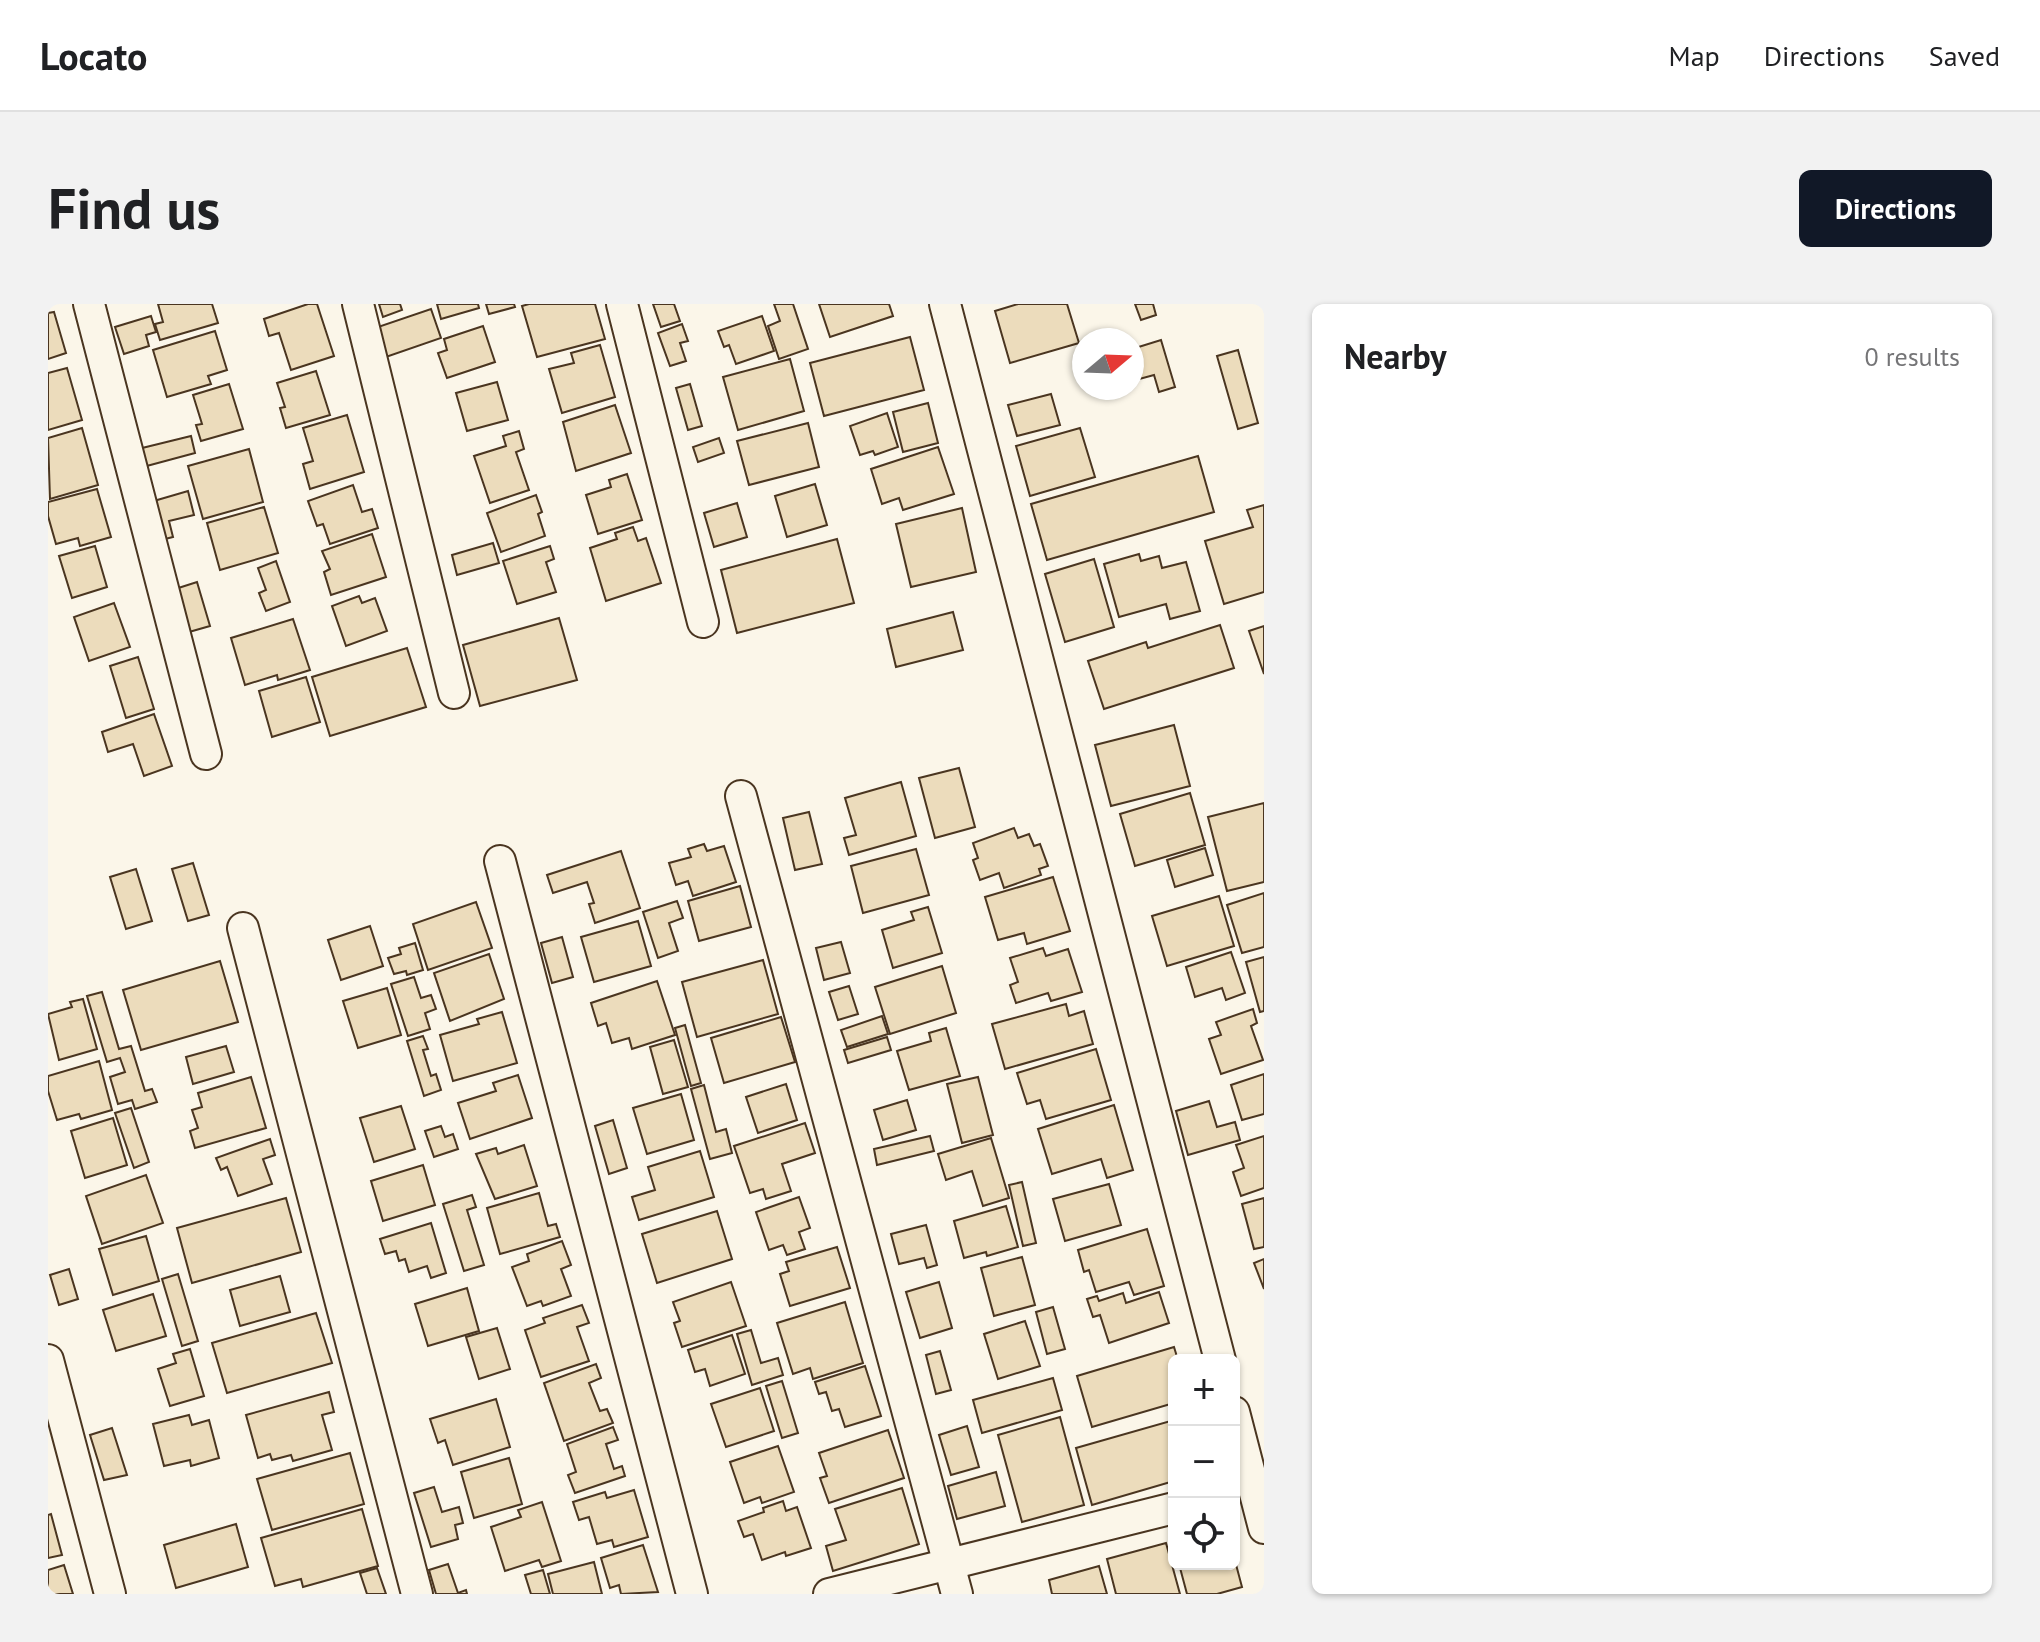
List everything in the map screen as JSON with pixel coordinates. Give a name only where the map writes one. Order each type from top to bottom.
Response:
[{"type":"street","points":[[89,304],[206,754]]},
{"type":"street","points":[[358,304],[454,693]]},
{"type":"street","points":[[622,304],[703,622]]},
{"type":"street","points":[[945,304],[1218,1354]]},
{"type":"street","points":[[741,796],[957,1594]]},
{"type":"street","points":[[500,861],[692,1594]]},
{"type":"street","points":[[243,928],[417,1594]]},
{"type":"street","points":[[48,1360],[110,1594]]},
{"type":"street","points":[[1237,1426],[1264,1528]]},
{"type":"street","points":[[829,1594],[1168,1509]]},
{"type":"building","points":[[158,304],[212,304],[218,323],[160,340],[155,324],[163,322]]},
{"type":"building","points":[[308,304],[317,304],[334,356],[291,370],[279,333],[269,336],[264,319]]},
{"type":"building","points":[[379,304],[400,304],[402,310],[383,317]]},
{"type":"building","points":[[437,304],[478,304],[479,308],[441,319]]},
{"type":"building","points":[[486,304],[514,304],[515,307],[489,314]]},
{"type":"building","points":[[595,304],[605,339],[537,357],[522,306]]},
{"type":"building","points":[[653,304],[674,304],[680,321],[661,327]]},
{"type":"building","points":[[774,304],[793,304],[808,349],[779,359],[768,326],[780,321]]},
{"type":"building","points":[[819,304],[889,304],[893,316],[830,337]]},
{"type":"building","points":[[1018,304],[1067,304],[1074,328],[1072,345],[1010,363],[995,311]]},
{"type":"building","points":[[1135,304],[1153,304],[1156,315],[1141,320]]},
{"type":"building","points":[[431,309],[441,338],[383,358],[372,329]]},
{"type":"building","points":[[54,312],[66,353],[48,359],[48,313]]},
{"type":"building","points":[[151,316],[156,332],[146,335],[149,346],[124,354],[115,327]]},
{"type":"building","points":[[762,316],[774,351],[736,364],[729,345],[724,347],[718,331]]},
{"type":"building","points":[[682,324],[688,341],[680,343],[686,361],[670,366],[658,333]]},
{"type":"building","points":[[483,326],[495,362],[447,378],[438,353],[447,350],[444,339]]},
{"type":"building","points":[[215,331],[227,370],[208,376],[211,384],[167,397],[153,350]]},
{"type":"building","points":[[910,337],[924,390],[824,416],[810,363]]},
{"type":"building","points":[[1161,340],[1175,387],[1159,392],[1154,375],[1144,378],[1144,345]]},
{"type":"building","points":[[600,345],[615,397],[562,413],[549,369],[574,363],[571,353]]},
{"type":"building","points":[[1238,350],[1258,423],[1238,429],[1217,356]]},
{"type":"building","points":[[790,359],[804,411],[738,430],[723,377]]},
{"type":"building","points":[[67,368],[82,420],[48,430],[48,373]]},
{"type":"building","points":[[316,371],[330,415],[286,428],[280,408],[285,407],[277,383]]},
{"type":"building","points":[[497,382],[508,420],[467,431],[456,393]]},
{"type":"building","points":[[229,384],[243,429],[201,441],[196,425],[202,424],[193,395]]},
{"type":"building","points":[[690,384],[702,426],[688,430],[676,388]]},
{"type":"building","points":[[1051,394],[1060,425],[1017,436],[1008,405]]},
{"type":"building","points":[[928,403],[938,443],[903,452],[893,412]]},
{"type":"building","points":[[615,405],[631,453],[576,471],[563,422]]},
{"type":"building","points":[[887,413],[898,447],[875,455],[873,451],[860,455],[850,426]]},
{"type":"building","points":[[347,415],[364,472],[310,489],[303,464],[313,461],[303,428]]},
{"type":"building","points":[[808,423],[819,467],[749,485],[737,441]]},
{"type":"building","points":[[82,428],[98,485],[50,499],[48,438]]},
{"type":"building","points":[[1080,428],[1095,477],[1030,496],[1016,446]]},
{"type":"building","points":[[519,431],[524,449],[516,452],[529,490],[490,503],[474,456],[506,446],[503,436]]},
{"type":"building","points":[[191,436],[195,453],[143,467],[138,449]]},
{"type":"building","points":[[719,438],[724,453],[698,462],[693,447]]},
{"type":"building","points":[[938,447],[954,494],[903,510],[899,498],[882,504],[871,469]]},
{"type":"building","points":[[249,449],[263,502],[203,519],[188,466]]},
{"type":"building","points":[[1198,456],[1214,512],[1047,560],[1031,504]]},
{"type":"building","points":[[627,474],[642,520],[598,534],[586,495],[611,487],[609,480]]},
{"type":"building","points":[[815,484],[827,525],[787,537],[775,496]]},
{"type":"building","points":[[353,485],[362,512],[372,509],[378,528],[330,544],[323,524],[317,526],[308,501]]},
{"type":"building","points":[[97,489],[111,537],[80,546],[78,538],[56,544],[48,516],[48,502]]},
{"type":"building","points":[[188,491],[194,515],[169,521],[173,537],[157,541],[147,503]]},
{"type":"building","points":[[536,495],[545,536],[501,552],[487,513]]},
{"type":"building","points":[[737,503],[747,537],[714,547],[704,513]]},
{"type":"building","points":[[1264,505],[1264,592],[1224,604],[1205,541],[1253,527],[1247,510]]},
{"type":"building","points":[[264,507],[278,553],[220,570],[207,523]]},
{"type":"building","points":[[962,508],[976,572],[911,587],[896,524]]},
{"type":"building","points":[[633,527],[638,541],[646,538],[661,583],[606,601],[590,548],[617,539],[615,533]]},
{"type":"building","points":[[372,534],[386,577],[331,595],[324,572],[330,569],[322,551]]},
{"type":"building","points":[[837,539],[854,603],[737,633],[721,570]]},
{"type":"building","points":[[493,543],[499,563],[457,575],[452,555]]},
{"type":"building","points":[[95,546],[107,587],[72,598],[59,556]]},
{"type":"building","points":[[550,546],[554,559],[546,562],[556,592],[517,604],[503,561]]},
{"type":"building","points":[[1139,554],[1141,561],[1159,556],[1162,568],[1186,562],[1200,611],[1170,619],[1166,604],[1119,617],[1104,564]]},
{"type":"building","points":[[1094,559],[1114,627],[1065,642],[1045,574]]},
{"type":"building","points":[[276,561],[290,602],[266,611],[259,593],[266,590],[258,568]]},
{"type":"building","points":[[197,582],[210,626],[182,634],[169,591]]},
{"type":"building","points":[[359,596],[362,603],[375,598],[387,631],[346,646],[332,606]]},
{"type":"building","points":[[114,603],[130,647],[89,661],[74,617]]},
{"type":"building","points":[[953,612],[963,650],[896,667],[887,629]]},
{"type":"building","points":[[559,618],[577,680],[480,706],[463,645]]},
{"type":"building","points":[[293,619],[310,670],[278,680],[277,675],[245,685],[231,638]]},
{"type":"building","points":[[1220,625],[1234,668],[1104,709],[1088,661],[1146,642],[1148,648]]},
{"type":"building","points":[[1264,626],[1264,674],[1249,631]]},
{"type":"building","points":[[407,648],[426,707],[330,736],[312,677]]},
{"type":"building","points":[[138,657],[154,709],[126,718],[110,666]]},
{"type":"building","points":[[306,677],[320,722],[272,737],[259,691]]},
{"type":"building","points":[[154,714],[172,766],[144,776],[133,744],[108,752],[102,732]]},
{"type":"building","points":[[1174,725],[1190,786],[1111,806],[1095,745]]},
{"type":"building","points":[[959,768],[975,827],[935,838],[919,778]]},
{"type":"building","points":[[901,782],[916,836],[849,855],[844,838],[856,835],[845,798]]},
{"type":"building","points":[[1190,793],[1205,845],[1135,866],[1120,814]]},
{"type":"building","points":[[1264,803],[1264,882],[1227,891],[1208,817]]},
{"type":"building","points":[[809,812],[822,864],[795,870],[783,818]]},
{"type":"building","points":[[1014,828],[1018,838],[1029,834],[1034,846],[1040,844],[1048,866],[1039,869],[1041,875],[1004,888],[999,873],[980,880],[973,860],[978,858],[973,843]]},
{"type":"building","points":[[704,844],[707,851],[724,846],[736,882],[693,896],[688,881],[676,885],[669,863],[691,857],[688,849]]},
{"type":"building","points":[[1205,848],[1213,875],[1175,887],[1167,860]]},
{"type":"building","points":[[916,849],[929,895],[863,913],[851,866]]},
{"type":"building","points":[[621,851],[640,908],[595,923],[589,904],[594,903],[587,882],[553,893],[547,875]]},
{"type":"building","points":[[193,863],[209,915],[188,921],[172,869]]},
{"type":"building","points":[[136,869],[152,921],[126,929],[110,877]]},
{"type":"building","points":[[1053,877],[1070,931],[1027,944],[1024,933],[998,940],[985,897]]},
{"type":"building","points":[[740,886],[751,927],[699,941],[688,901]]},
{"type":"building","points":[[1264,893],[1264,947],[1242,953],[1227,905]]},
{"type":"building","points":[[1219,896],[1234,946],[1167,966],[1152,916]]},
{"type":"building","points":[[677,901],[683,918],[669,923],[678,951],[658,958],[643,912]]},
{"type":"building","points":[[476,902],[492,948],[428,970],[413,924]]},
{"type":"building","points":[[928,907],[942,953],[893,968],[882,930],[914,920],[911,912]]},
{"type":"building","points":[[638,921],[651,966],[594,982],[581,937]]},
{"type":"building","points":[[370,926],[383,966],[341,980],[328,940]]},
{"type":"building","points":[[562,937],[573,977],[552,983],[541,943]]},
{"type":"building","points":[[841,942],[850,973],[824,980],[816,948]]},
{"type":"building","points":[[415,943],[423,970],[407,975],[406,971],[394,974],[388,958],[401,954],[399,948]]},
{"type":"building","points":[[1043,948],[1046,956],[1068,949],[1082,992],[1051,1001],[1048,993],[1016,1003],[1010,985],[1018,982],[1010,958]]},
{"type":"building","points":[[1231,952],[1245,993],[1226,1000],[1222,988],[1195,997],[1186,967]]},
{"type":"building","points":[[489,954],[504,999],[450,1021],[434,973]]},
{"type":"building","points":[[1264,957],[1264,1011],[1260,1012],[1246,962]]},
{"type":"building","points":[[763,960],[778,1014],[697,1037],[682,982]]},
{"type":"building","points":[[220,961],[238,1022],[141,1050],[123,990]]},
{"type":"building","points":[[942,966],[956,1013],[890,1034],[875,987]]},
{"type":"building","points":[[414,977],[421,998],[431,995],[436,1009],[425,1013],[430,1029],[408,1036],[391,984]]},
{"type":"building","points":[[657,981],[675,1035],[632,1049],[629,1038],[612,1043],[606,1023],[598,1026],[591,1003]]},
{"type":"building","points":[[849,986],[858,1014],[838,1020],[829,992]]},
{"type":"building","points":[[387,988],[401,1035],[358,1048],[343,1001]]},
{"type":"building","points":[[102,992],[119,1049],[131,1046],[145,1091],[152,1089],[157,1102],[135,1109],[132,1100],[118,1104],[110,1077],[125,1072],[120,1058],[107,1062],[87,996]]},
{"type":"building","points":[[83,999],[97,1049],[59,1060],[48,1014],[72,1007],[70,1002]]},
{"type":"building","points":[[1066,1004],[1069,1016],[1084,1011],[1093,1044],[1005,1069],[992,1024]]},
{"type":"building","points":[[1253,1009],[1257,1023],[1251,1026],[1263,1060],[1221,1074],[1209,1039],[1221,1035],[1216,1022]]},
{"type":"building","points":[[502,1012],[517,1063],[453,1081],[440,1035],[479,1024],[477,1019]]},
{"type":"building","points":[[882,1016],[888,1034],[847,1047],[841,1030]]},
{"type":"building","points":[[781,1017],[795,1062],[724,1083],[711,1038]]},
{"type":"building","points":[[685,1025],[701,1083],[691,1086],[675,1028]]},
{"type":"building","points":[[946,1028],[960,1076],[909,1090],[897,1051],[931,1041],[929,1033]]},
{"type":"building","points":[[423,1036],[428,1049],[423,1050],[431,1076],[436,1074],[441,1090],[424,1096],[407,1041]]},
{"type":"building","points":[[887,1037],[891,1050],[848,1063],[844,1050]]},
{"type":"building","points":[[674,1040],[688,1087],[663,1094],[650,1047]]},
{"type":"building","points":[[226,1046],[234,1072],[193,1084],[186,1057]]},
{"type":"building","points":[[1096,1049],[1111,1100],[1046,1119],[1040,1100],[1027,1104],[1017,1073]]},
{"type":"building","points":[[99,1061],[112,1110],[81,1119],[79,1114],[57,1120],[48,1091],[48,1076]]},
{"type":"building","points":[[1264,1074],[1264,1114],[1242,1120],[1231,1085]]},
{"type":"building","points":[[518,1075],[532,1118],[470,1139],[458,1103],[496,1091],[493,1083]]},
{"type":"building","points":[[251,1077],[266,1128],[195,1148],[190,1131],[198,1128],[192,1110],[202,1107],[198,1093]]},
{"type":"building","points":[[978,1077],[993,1135],[962,1143],[947,1084]]},
{"type":"building","points":[[786,1084],[797,1120],[758,1133],[746,1097]]},
{"type":"building","points":[[704,1085],[716,1132],[726,1129],[732,1153],[710,1159],[691,1089]]},
{"type":"building","points":[[681,1094],[694,1140],[647,1154],[633,1108]]},
{"type":"building","points":[[907,1100],[916,1130],[883,1140],[874,1110]]},
{"type":"building","points":[[1209,1101],[1217,1127],[1235,1122],[1240,1140],[1188,1155],[1176,1111]]},
{"type":"building","points":[[1114,1105],[1133,1170],[1107,1178],[1101,1159],[1052,1174],[1038,1129]]},
{"type":"building","points":[[401,1106],[415,1149],[374,1162],[360,1118]]},
{"type":"building","points":[[131,1108],[149,1162],[134,1168],[115,1113]]},
{"type":"building","points":[[113,1118],[127,1165],[85,1178],[71,1131]]},
{"type":"building","points":[[613,1120],[627,1168],[609,1174],[595,1126]]},
{"type":"building","points":[[805,1123],[815,1153],[782,1164],[791,1191],[766,1199],[763,1189],[750,1193],[734,1146]]},
{"type":"building","points":[[441,1126],[445,1137],[453,1134],[458,1149],[434,1157],[425,1131]]},
{"type":"building","points":[[930,1136],[934,1151],[877,1165],[874,1149]]},
{"type":"building","points":[[1264,1136],[1264,1188],[1241,1196],[1233,1172],[1244,1168],[1236,1145]]},
{"type":"building","points":[[991,1138],[1009,1198],[983,1206],[972,1171],[946,1180],[938,1154]]},
{"type":"building","points":[[270,1139],[275,1155],[263,1159],[272,1184],[238,1196],[227,1167],[221,1170],[216,1158]]},
{"type":"building","points":[[524,1145],[537,1186],[495,1199],[476,1154],[496,1148],[498,1154]]},
{"type":"building","points":[[700,1151],[714,1197],[639,1220],[632,1197],[655,1190],[648,1167]]},
{"type":"building","points":[[423,1165],[435,1205],[383,1221],[371,1181]]},
{"type":"building","points":[[146,1175],[163,1223],[102,1244],[86,1196]]},
{"type":"building","points":[[1022,1182],[1036,1243],[1023,1246],[1009,1185]]},
{"type":"building","points":[[1109,1184],[1121,1225],[1065,1241],[1053,1199]]},
{"type":"building","points":[[539,1193],[548,1226],[556,1224],[560,1237],[500,1254],[487,1208]]},
{"type":"building","points":[[472,1195],[476,1207],[467,1210],[484,1265],[464,1271],[443,1204]]},
{"type":"building","points":[[799,1197],[810,1228],[799,1232],[805,1249],[787,1255],[783,1245],[769,1250],[756,1212]]},
{"type":"building","points":[[286,1198],[301,1252],[192,1283],[177,1228]]},
{"type":"building","points":[[1264,1198],[1264,1247],[1254,1249],[1242,1204]]},
{"type":"building","points":[[1006,1206],[1018,1247],[987,1256],[986,1252],[964,1258],[954,1221]]},
{"type":"building","points":[[717,1211],[732,1259],[657,1283],[642,1234]]},
{"type":"building","points":[[431,1223],[446,1273],[431,1278],[427,1266],[409,1272],[405,1259],[399,1261],[396,1251],[385,1254],[380,1239]]},
{"type":"building","points":[[926,1225],[937,1265],[927,1268],[924,1258],[899,1264],[891,1234]]},
{"type":"building","points":[[1147,1229],[1164,1286],[1134,1295],[1129,1282],[1096,1292],[1089,1270],[1084,1272],[1078,1250]]},
{"type":"building","points":[[146,1236],[159,1281],[113,1295],[99,1249]]},
{"type":"building","points":[[562,1241],[571,1265],[561,1269],[571,1296],[543,1306],[541,1301],[527,1306],[512,1267],[529,1261],[527,1254]]},
{"type":"building","points":[[837,1247],[850,1288],[790,1306],[780,1274],[789,1271],[786,1262]]},
{"type":"building","points":[[1022,1257],[1035,1305],[994,1316],[981,1268]]},
{"type":"building","points":[[1264,1259],[1264,1289],[1254,1263]]},
{"type":"building","points":[[69,1269],[78,1299],[59,1305],[50,1275]]},
{"type":"building","points":[[178,1274],[198,1341],[182,1346],[162,1279]]},
{"type":"building","points":[[280,1276],[290,1312],[240,1326],[230,1290]]},
{"type":"building","points":[[731,1282],[746,1326],[682,1347],[674,1323],[680,1321],[673,1302]]},
{"type":"building","points":[[939,1282],[952,1328],[920,1338],[906,1292]]},
{"type":"building","points":[[467,1288],[479,1331],[428,1346],[415,1304]]},
{"type":"building","points":[[1159,1292],[1169,1323],[1109,1343],[1100,1315],[1093,1317],[1087,1299],[1097,1296],[1099,1301],[1123,1293],[1126,1303]]},
{"type":"building","points":[[153,1294],[166,1336],[116,1351],[103,1310]]},
{"type":"building","points":[[845,1302],[863,1363],[813,1379],[810,1368],[793,1374],[777,1323]]},
{"type":"building","points":[[582,1305],[589,1323],[577,1327],[589,1361],[541,1377],[525,1330],[545,1323],[543,1318]]},
{"type":"building","points":[[1053,1307],[1065,1349],[1047,1354],[1036,1312]]},
{"type":"building","points":[[316,1313],[332,1363],[227,1393],[212,1343]]},
{"type":"building","points":[[1025,1321],[1040,1366],[998,1379],[984,1334]]},
{"type":"building","points":[[497,1328],[510,1369],[479,1379],[466,1337]]},
{"type":"building","points":[[751,1330],[761,1363],[778,1358],[783,1375],[752,1385],[737,1334]]},
{"type":"building","points":[[732,1335],[745,1374],[710,1386],[705,1369],[695,1372],[688,1350]]},
{"type":"building","points":[[1174,1347],[1176,1354],[1168,1354],[1168,1405],[1092,1427],[1077,1376]]},
{"type":"building","points":[[190,1349],[204,1396],[170,1406],[158,1369],[176,1363],[173,1354]]},
{"type":"building","points":[[940,1351],[951,1390],[936,1394],[926,1355]]},
{"type":"building","points":[[596,1364],[601,1378],[589,1383],[600,1411],[607,1409],[613,1423],[564,1441],[544,1383]]},
{"type":"building","points":[[865,1366],[881,1416],[845,1427],[839,1409],[832,1411],[826,1392],[819,1394],[815,1382]]},
{"type":"building","points":[[1053,1378],[1062,1410],[982,1433],[973,1400]]},
{"type":"building","points":[[782,1381],[798,1433],[782,1438],[766,1386]]},
{"type":"building","points":[[760,1388],[774,1431],[726,1447],[711,1404]]},
{"type":"building","points":[[329,1392],[334,1412],[322,1415],[332,1450],[293,1461],[291,1455],[272,1460],[270,1454],[258,1458],[246,1415]]},
{"type":"building","points":[[496,1399],[510,1447],[453,1465],[445,1440],[438,1443],[430,1419]]},
{"type":"building","points":[[189,1415],[192,1425],[209,1420],[219,1458],[191,1466],[190,1460],[164,1466],[153,1424]]},
{"type":"building","points":[[1060,1417],[1084,1505],[1022,1522],[998,1435]]},
{"type":"building","points":[[1168,1422],[1168,1483],[1092,1505],[1076,1448]]},
{"type":"building","points":[[967,1426],[979,1467],[951,1475],[939,1435]]},
{"type":"building","points":[[613,1427],[618,1440],[606,1444],[614,1469],[622,1466],[625,1476],[575,1493],[568,1475],[576,1472],[567,1444]]},
{"type":"building","points":[[112,1428],[127,1475],[104,1480],[90,1435]]},
{"type":"building","points":[[888,1430],[904,1478],[829,1503],[820,1478],[827,1476],[819,1453]]},
{"type":"building","points":[[778,1446],[794,1492],[762,1503],[760,1497],[744,1503],[730,1462]]},
{"type":"building","points":[[350,1453],[364,1504],[272,1530],[257,1479]]},
{"type":"building","points":[[509,1458],[522,1504],[474,1518],[461,1472]]},
{"type":"building","points":[[996,1472],[1005,1506],[957,1519],[948,1486]]},
{"type":"building","points":[[434,1487],[442,1512],[459,1507],[463,1523],[455,1525],[458,1539],[431,1547],[414,1493]]},
{"type":"building","points":[[902,1488],[919,1544],[833,1571],[826,1546],[846,1540],[835,1509]]},
{"type":"building","points":[[634,1490],[648,1537],[614,1547],[612,1540],[597,1544],[589,1517],[579,1520],[573,1502],[605,1492],[607,1498]]},
{"type":"building","points":[[783,1501],[786,1511],[797,1507],[811,1548],[762,1560],[753,1534],[744,1537],[738,1521]]},
{"type":"building","points":[[542,1502],[561,1561],[542,1567],[539,1560],[505,1571],[491,1527],[521,1517],[518,1510]]},
{"type":"building","points":[[362,1509],[378,1566],[303,1587],[301,1579],[275,1586],[261,1538]]},
{"type":"building","points":[[51,1514],[62,1555],[48,1558],[48,1515]]},
{"type":"building","points":[[236,1524],[248,1567],[176,1588],[164,1545]]},
{"type":"building","points":[[1166,1543],[1168,1570],[1173,1570],[1180,1594],[1116,1594],[1107,1559]]},
{"type":"building","points":[[643,1545],[658,1592],[621,1594],[619,1585],[610,1588],[601,1558]]},
{"type":"building","points":[[594,1562],[602,1594],[553,1594],[548,1574]]},
{"type":"building","points":[[448,1564],[458,1593],[466,1590],[467,1594],[436,1594],[429,1570]]},
{"type":"building","points":[[64,1565],[73,1594],[48,1594],[48,1570]]},
{"type":"building","points":[[1099,1566],[1107,1594],[1052,1594],[1049,1580]]},
{"type":"building","points":[[377,1568],[386,1594],[367,1594],[360,1573]]},
{"type":"building","points":[[543,1570],[550,1594],[531,1594],[525,1575]]},
{"type":"building","points":[[1181,1570],[1237,1570],[1242,1587],[1217,1594],[1187,1594]]}]
